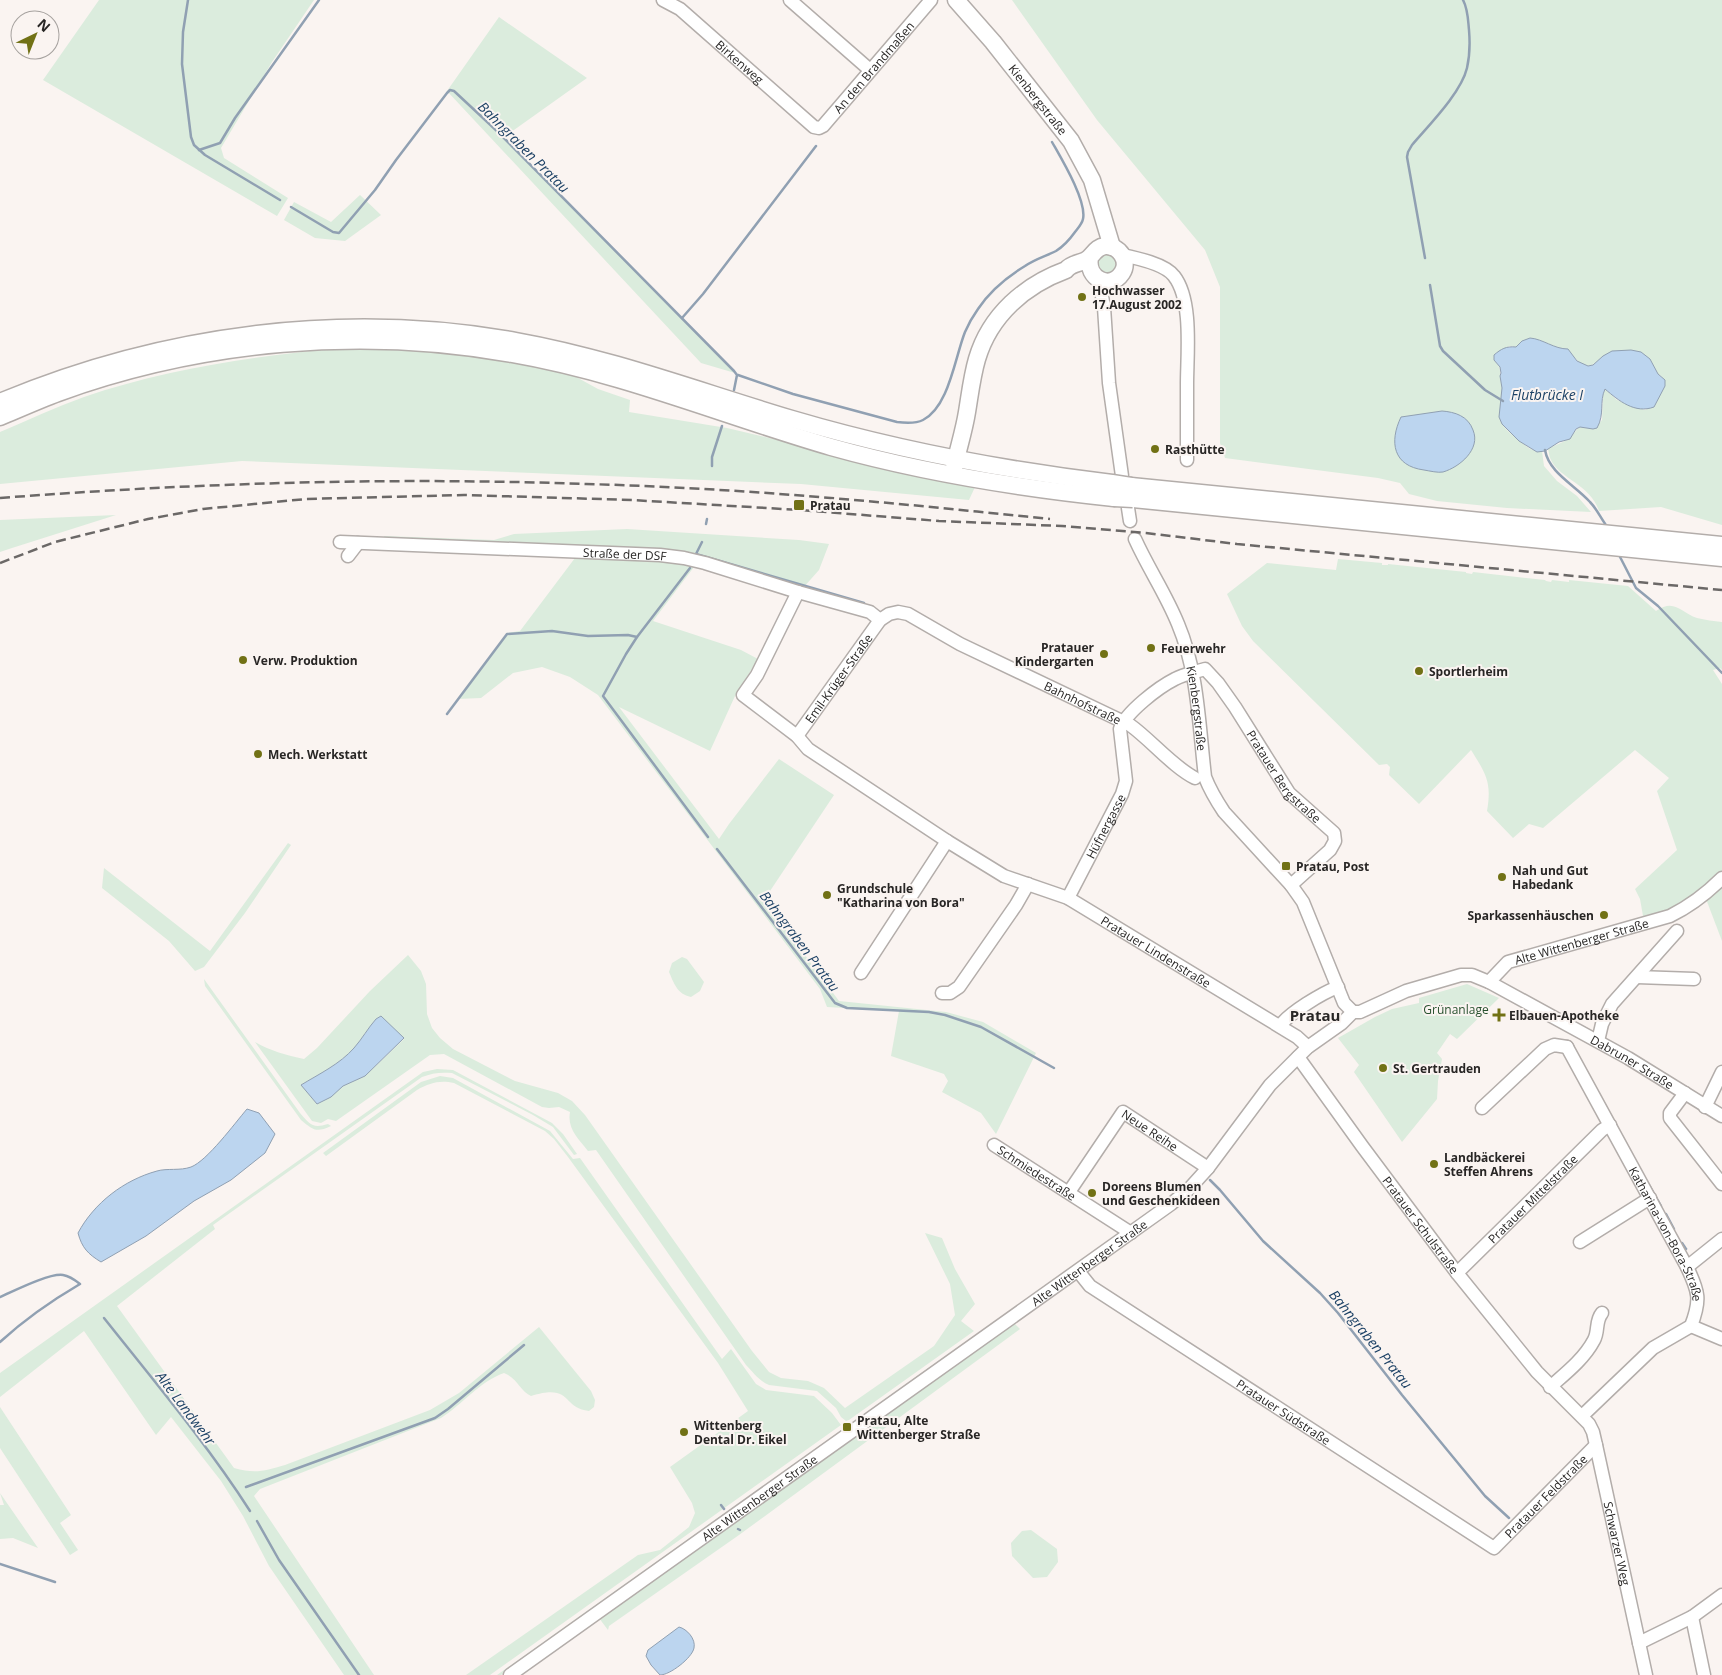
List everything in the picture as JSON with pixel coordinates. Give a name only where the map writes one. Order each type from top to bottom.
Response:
[{"type":"main road","name":"Kienbergstraße","points":[[956,0],[993,42],[1071,141],[1092,180],[1101,211],[1107,263]]},
{"type":"main road","points":[[953,476],[977,359],[989,332],[1005,310],[1022,293],[1042,280],[1066,270],[1071,272],[1107,263]]},
{"type":"main road","points":[[0,402],[52,381],[101,366],[156,351],[206,341],[309,330],[380,328],[427,331],[516,341],[585,356],[843,433],[956,459],[1123,492]]},
{"type":"main road","points":[[0,417],[59,393],[107,378],[165,362],[211,354],[309,342],[405,342],[447,345],[509,353],[580,368],[631,382],[834,448],[953,476],[1033,488],[1123,492],[1680,548],[1722,558]]},
{"type":"main road","points":[[1680,548],[1722,545]]},
{"type":"street","name":"Birkenweg","points":[[663,0],[680,9],[814,126]]},
{"type":"street","points":[[790,0],[870,70]]},
{"type":"street","name":"An den Brandmaßen","points":[[814,126],[819,128],[823,126],[931,0]]},
{"type":"street","points":[[1107,263],[1148,262],[1158,264],[1175,277],[1180,286],[1184,302],[1187,344],[1187,460]]},
{"type":"street","name":"Kienbergstraße","points":[[1107,263],[1109,383],[1123,492],[1130,521]]},
{"type":"street","name":"Kienbergstraße","points":[[1135,539],[1178,624],[1188,652],[1205,777],[1214,798],[1224,812],[1291,885]]},
{"type":"street","name":"Straße der DSF","points":[[340,542],[660,555],[684,558],[870,612],[880,620]]},
{"type":"street","points":[[348,556],[358,543]]},
{"type":"street","name":"Pratauer Lindenstraße","points":[[798,592],[757,674],[743,695],[796,736],[808,749],[947,841],[1004,876],[1068,898],[1303,1040],[1308,1048]]},
{"type":"street","name":"Bahnhofstraße","points":[[880,620],[889,614],[898,612],[908,614],[960,644],[1123,721],[1147,737],[1185,773],[1195,778]]},
{"type":"street","name":"Emil-Krüger-Straße","points":[[796,736],[880,620]]},
{"type":"street","name":"Pratauer Bergstraße","points":[[1192,673],[1206,669],[1235,707],[1289,793],[1334,833],[1335,841],[1330,850],[1291,885]]},
{"type":"street","points":[[1123,721],[1132,710],[1169,682],[1192,673]]},
{"type":"street","name":"Hüfnergasse","points":[[1068,898],[1124,788],[1126,781],[1120,729],[1123,721]]},
{"type":"street","points":[[861,974],[947,841]]},
{"type":"street","name":"Alte Wittenberger Straße","points":[[510,1675],[1132,1233],[1189,1189],[1208,1168],[1270,1085],[1308,1048],[1342,1023],[1353,1012],[1360,1012],[1406,992],[1461,975],[1472,975],[1489,982],[1508,962],[1670,916],[1705,894],[1722,878]]},
{"type":"street","points":[[942,993],[950,993],[959,987],[1016,906],[1028,884]]},
{"type":"street","points":[[1291,885],[1304,902],[1344,1003],[1353,1012]]},
{"type":"street","points":[[1598,1041],[1612,1004],[1677,931]]},
{"type":"street","points":[[1637,977],[1694,979]]},
{"type":"street","name":"Dabruner Straße","points":[[1489,982],[1654,1073],[1722,1116]]},
{"type":"street","points":[[1280,1026],[1288,1016],[1329,990],[1338,987]]},
{"type":"street","points":[[1482,1108],[1545,1049],[1554,1045],[1567,1047],[1578,1030]]},
{"type":"street","name":"Katharina-von-Bora-Straße","points":[[1567,1047],[1650,1198],[1696,1287],[1698,1308],[1691,1326]]},
{"type":"street","name":"Pratauer Schulstraße","points":[[1298,1057],[1457,1273],[1550,1386],[1582,1416]]},
{"type":"street","points":[[1705,1107],[1722,1072]]},
{"type":"street","points":[[1685,1093],[1670,1113],[1670,1118],[1722,1184]]},
{"type":"street","name":"Neue Reihe","points":[[1070,1192],[1123,1112],[1208,1168]]},
{"type":"street","name":"Pratauer Mittelstraße","points":[[1457,1273],[1595,1136],[1610,1125]]},
{"type":"street","name":"Schmiedestraße","points":[[994,1145],[1132,1233]]},
{"type":"street","points":[[1580,1242],[1650,1198]]},
{"type":"street","points":[[1687,1267],[1722,1239]]},
{"type":"street","name":"Pratauer Südstraße","points":[[1078,1271],[1090,1286],[1494,1548]]},
{"type":"street","points":[[1550,1386],[1576,1364],[1595,1338],[1598,1318],[1602,1313]]},
{"type":"street","points":[[1582,1416],[1653,1348],[1691,1326],[1722,1339]]},
{"type":"street","name":"Schwarzer Weg","points":[[1582,1416],[1593,1432],[1646,1675]]},
{"type":"street","name":"Pratauer Feldstraße","points":[[1494,1548],[1596,1446]]},
{"type":"street","points":[[1639,1643],[1692,1617],[1722,1595]]},
{"type":"street","points":[[1692,1617],[1704,1675]]},
{"type":"green space","points":[[99,0],[314,0],[272,62],[221,148],[224,158],[288,198],[277,216],[43,80],[57,60],[60,60],[60,56]]},
{"type":"green space","points":[[1012,0],[1722,0],[1722,525],[1661,507],[1599,511],[1595,502],[1583,488],[1555,467],[1550,459],[1548,449],[1568,439],[1580,427],[1593,429],[1602,420],[1603,394],[1605,389],[1617,400],[1645,410],[1657,401],[1662,377],[1658,374],[1650,359],[1603,356],[1597,362],[1588,366],[1580,363],[1567,349],[1535,340],[1523,342],[1516,347],[1509,346],[1494,360],[1500,370],[1502,388],[1500,414],[1502,423],[1508,431],[1526,446],[1533,450],[1542,451],[1544,466],[1557,481],[1577,496],[1591,512],[1507,508],[1437,501],[1409,494],[1400,483],[1378,478],[1225,458],[1220,443],[1220,287],[1205,250],[1097,120]]},
{"type":"green space","points":[[499,17],[587,78],[504,137],[735,373],[701,363],[447,91]]},
{"type":"green space","points":[[360,195],[381,215],[345,241],[315,238],[284,220],[294,202],[331,222]]},
{"type":"green space","points":[[1107,253],[1114,256],[1117,263],[1114,270],[1107,273],[1100,270],[1097,263],[1100,256]]},
{"type":"green space","points":[[337,348],[424,350],[475,354],[569,373],[598,389],[630,400],[629,412],[727,428],[975,487],[969,500],[801,484],[242,461],[0,484],[0,432],[63,405],[115,387],[209,365]]},
{"type":"green space","points":[[116,515],[12,548],[0,552],[0,520]]},
{"type":"green space","points":[[627,529],[799,540],[829,544],[819,570],[803,588],[708,560],[385,540],[384,536],[494,540],[514,534]]},
{"type":"green space","points":[[575,558],[664,561],[694,567],[653,621],[741,650],[758,659],[735,696],[710,751],[619,707],[719,839],[779,759],[834,795],[764,900],[839,1001],[946,1012],[983,1022],[1036,1053],[996,1134],[981,1113],[942,1092],[948,1081],[944,1074],[891,1056],[899,1011],[827,1007],[820,989],[598,695],[570,677],[542,667],[513,673],[481,698],[457,699],[507,633],[520,631]]},
{"type":"green space","points":[[1338,559],[1472,574],[1473,572],[1551,582],[1552,580],[1569,582],[1569,580],[1628,586],[1656,611],[1663,607],[1673,606],[1697,618],[1722,622],[1722,670],[1720,668],[1713,670],[1722,684],[1722,874],[1703,892],[1667,913],[1643,916],[1640,899],[1635,889],[1677,850],[1657,791],[1669,778],[1635,750],[1543,828],[1529,824],[1513,838],[1487,811],[1488,785],[1481,766],[1471,750],[1419,804],[1389,775],[1390,767],[1387,764],[1379,765],[1253,641],[1242,626],[1227,594],[1267,563],[1336,570]]},
{"type":"green space","points":[[288,843],[291,845],[245,913],[204,967],[195,971],[169,941],[102,888],[104,868],[210,951]]},
{"type":"green space","points":[[1722,885],[1722,941],[1706,899]]},
{"type":"green space","points":[[408,955],[421,971],[426,984],[427,1014],[432,1028],[440,1038],[453,1049],[515,1081],[558,1093],[572,1101],[585,1115],[752,1351],[769,1372],[781,1378],[808,1381],[824,1388],[845,1408],[934,1346],[955,1315],[950,1284],[925,1233],[942,1238],[955,1269],[975,1304],[961,1321],[974,1331],[846,1421],[841,1417],[836,1408],[817,1391],[765,1383],[746,1365],[596,1150],[588,1151],[577,1137],[570,1123],[570,1112],[559,1107],[542,1107],[444,1054],[430,1055],[336,1121],[328,1119],[321,1123],[312,1121],[255,1042],[267,1048],[304,1059],[317,1048],[370,991]],"holes":[[[381,1017],[404,1039],[365,1076],[343,1086],[317,1104],[301,1085],[348,1054],[376,1019]]]},
{"type":"green space","points":[[682,957],[687,959],[704,982],[700,991],[691,997],[679,991],[669,972],[672,963]]},
{"type":"green space","points":[[204,979],[306,1120],[315,1126],[328,1124],[331,1126],[318,1130],[301,1120],[205,986]]},
{"type":"green space","name":"Grünanlage","points":[[1467,984],[1499,998],[1457,1039],[1450,1034],[1437,1053],[1442,1059],[1437,1099],[1402,1142],[1354,1072],[1359,1065],[1338,1038],[1392,1009],[1419,1003],[1419,998]]},
{"type":"green space","points":[[437,1069],[453,1070],[552,1123],[563,1134],[577,1154],[574,1155],[553,1127],[452,1073],[436,1073],[422,1077],[213,1225],[215,1229],[117,1306],[234,1468],[241,1470],[260,1471],[285,1465],[430,1410],[459,1393],[539,1327],[591,1391],[595,1400],[594,1407],[589,1411],[574,1406],[560,1394],[554,1392],[531,1396],[513,1378],[504,1373],[487,1382],[441,1418],[260,1489],[254,1496],[374,1675],[344,1675],[269,1566],[243,1516],[221,1481],[171,1417],[156,1435],[84,1331],[0,1397],[0,1373],[423,1072]]},
{"type":"green space","points":[[440,1076],[453,1078],[550,1131],[573,1159],[580,1158],[722,1359],[731,1349],[756,1384],[766,1390],[814,1396],[832,1413],[841,1425],[490,1675],[466,1675],[638,1555],[660,1550],[689,1527],[695,1513],[692,1503],[670,1467],[748,1411],[718,1363],[568,1157],[545,1131],[454,1083],[439,1082],[417,1090],[326,1156],[323,1153],[421,1082]]},
{"type":"green space","points":[[1015,1324],[1020,1329],[739,1535],[609,1626],[608,1630],[599,1618],[961,1360]]},
{"type":"green space","points":[[975,1335],[975,1338],[501,1675],[497,1675]]},
{"type":"green space","points":[[0,1407],[71,1515],[60,1523],[78,1550],[70,1555],[0,1448]]},
{"type":"green space","points":[[0,1493],[38,1548],[13,1538],[0,1539],[0,1505],[4,1505]]},
{"type":"green space","points":[[1031,1530],[1057,1549],[1058,1562],[1047,1577],[1033,1578],[1012,1556],[1011,1543],[1022,1531]]},
{"type":"water","name":"Flutbrücke I","points":[[1530,338],[1568,349],[1577,361],[1588,366],[1593,365],[1612,351],[1631,350],[1641,352],[1650,359],[1658,374],[1665,380],[1665,386],[1654,407],[1647,409],[1634,408],[1605,389],[1602,399],[1601,418],[1597,428],[1580,427],[1576,429],[1570,439],[1559,442],[1545,451],[1537,452],[1519,441],[1502,424],[1499,417],[1502,388],[1501,373],[1500,367],[1494,360],[1494,355],[1501,350],[1516,347],[1522,341]]},
{"type":"water","points":[[1442,411],[1452,412],[1468,421],[1475,437],[1472,450],[1462,462],[1443,472],[1414,468],[1406,464],[1396,451],[1395,444],[1397,426],[1401,417]]},
{"type":"water","points":[[381,1016],[404,1038],[365,1076],[343,1086],[331,1097],[317,1104],[301,1085],[348,1054],[376,1019]]},
{"type":"water","points":[[247,1109],[259,1113],[275,1134],[265,1153],[231,1180],[194,1201],[146,1236],[101,1262],[86,1250],[81,1243],[78,1233],[92,1212],[111,1194],[145,1175],[161,1170],[187,1168],[198,1163],[213,1150]]},
{"type":"water","points":[[679,1627],[690,1635],[694,1641],[694,1648],[680,1665],[660,1675],[646,1656],[648,1650]]},
{"type":"waterway","name":"Bahngraben Pratau","points":[[188,0],[183,32],[182,64],[191,137],[194,145],[205,155],[280,200]]},
{"type":"waterway","points":[[199,150],[220,143],[235,118],[319,0]]},
{"type":"waterway","points":[[1425,258],[1407,157],[1412,145],[1444,108],[1464,78],[1470,44],[1468,15],[1463,0]]},
{"type":"waterway","name":"Bahngraben Pratau","points":[[291,207],[333,232],[339,233],[375,190],[447,93],[450,90],[454,91],[498,132],[734,371],[737,375],[734,390]]},
{"type":"waterway","points":[[738,375],[793,394],[897,422],[917,422],[932,414],[950,381],[966,329],[983,302],[993,290],[1012,275],[1037,259],[1062,247],[1082,223],[1083,211],[1077,191],[1052,142]]},
{"type":"waterway","points":[[682,318],[703,294],[816,146]]},
{"type":"waterway","points":[[1430,285],[1440,346],[1443,351],[1485,390],[1503,401]]},
{"type":"waterway","name":"Bahngraben Pratau","points":[[712,466],[712,457],[722,426]]},
{"type":"waterway","points":[[1545,450],[1547,458],[1557,472],[1584,496],[1608,528]]},
{"type":"waterway","name":"Bahngraben Pratau","points":[[706,524],[707,519]]},
{"type":"waterway","points":[[702,542],[696,554],[864,603]]},
{"type":"waterway","points":[[1618,553],[1636,588],[1658,606],[1722,673]]},
{"type":"waterway","name":"Bahngraben Pratau","points":[[690,568],[637,637],[603,696],[708,837]]},
{"type":"waterway","points":[[447,714],[507,634],[552,631],[588,636],[628,635],[637,637]]},
{"type":"waterway","name":"Bahngraben Pratau","points":[[717,849],[835,1003],[847,1008],[929,1012],[945,1015],[981,1027],[1054,1068]]},
{"type":"waterway","name":"Bahngraben Pratau","points":[[1210,1180],[1263,1241],[1320,1293],[1338,1313],[1485,1496],[1509,1518]]},
{"type":"waterway","points":[[1649,1185],[1661,1206]]},
{"type":"waterway","points":[[1666,1214],[1674,1229]]},
{"type":"waterway","points":[[1682,1243],[1686,1249]]},
{"type":"waterway","name":"Alte Landwehr","points":[[0,1297],[32,1283],[57,1275],[68,1276],[80,1284],[38,1311],[0,1342]]},
{"type":"waterway","name":"Alte Landwehr","points":[[104,1318],[198,1437],[250,1511]]},
{"type":"waterway","points":[[246,1487],[435,1418],[524,1345]]},
{"type":"waterway","points":[[721,1505],[724,1509]]},
{"type":"waterway","points":[[257,1521],[279,1560],[359,1675]]},
{"type":"waterway","points":[[0,1564],[55,1582]]},
{"type":"railway","points":[[0,498],[220,485],[366,481],[513,482],[703,489],[877,502],[1050,519]]},
{"type":"railway","points":[[0,563],[55,542],[148,519],[203,509],[306,499],[464,495],[632,500],[939,521],[1062,526],[1722,590]]},
{"type":"place","name":"Hochwasser 17.August 2002","points":[[1082,297]]},
{"type":"place","name":"Rasthütte","points":[[1155,449]]},
{"type":"place","name":"Pratau","points":[[799,505]]},
{"type":"place","name":"Feuerwehr","points":[[1151,648]]},
{"type":"place","name":"Pratauer Kindergarten","points":[[1104,654]]},
{"type":"place","name":"Verw. Produktion","points":[[243,660]]},
{"type":"place","name":"Sportlerheim","points":[[1419,671]]},
{"type":"place","name":"Mech. Werkstatt","points":[[258,754]]},
{"type":"place","name":"Pratau, Post","points":[[1286,866]]},
{"type":"place","name":"Nah und Gut Habedank","points":[[1502,877]]},
{"type":"place","name":"Grundschule \"Katharina von Bora\"","points":[[827,895]]},
{"type":"place","name":"Sparkassenhäuschen","points":[[1604,915]]},
{"type":"place","name":"Elbauen-Apotheke","points":[[1499,1015]]},
{"type":"place","name":"St. Gertrauden","points":[[1383,1068]]},
{"type":"place","name":"Landbäckerei Steffen Ahrens","points":[[1434,1164]]},
{"type":"place","name":"Doreens Blumen und Geschenkideen","points":[[1092,1193]]},
{"type":"place","name":"Pratau, Alte Wittenberger Straße","points":[[847,1427]]},
{"type":"place","name":"Wittenberg Dental Dr. Eikel","points":[[684,1432]]},
{"type":"district","name":"Pratau","points":[[1315,1015]]}]
